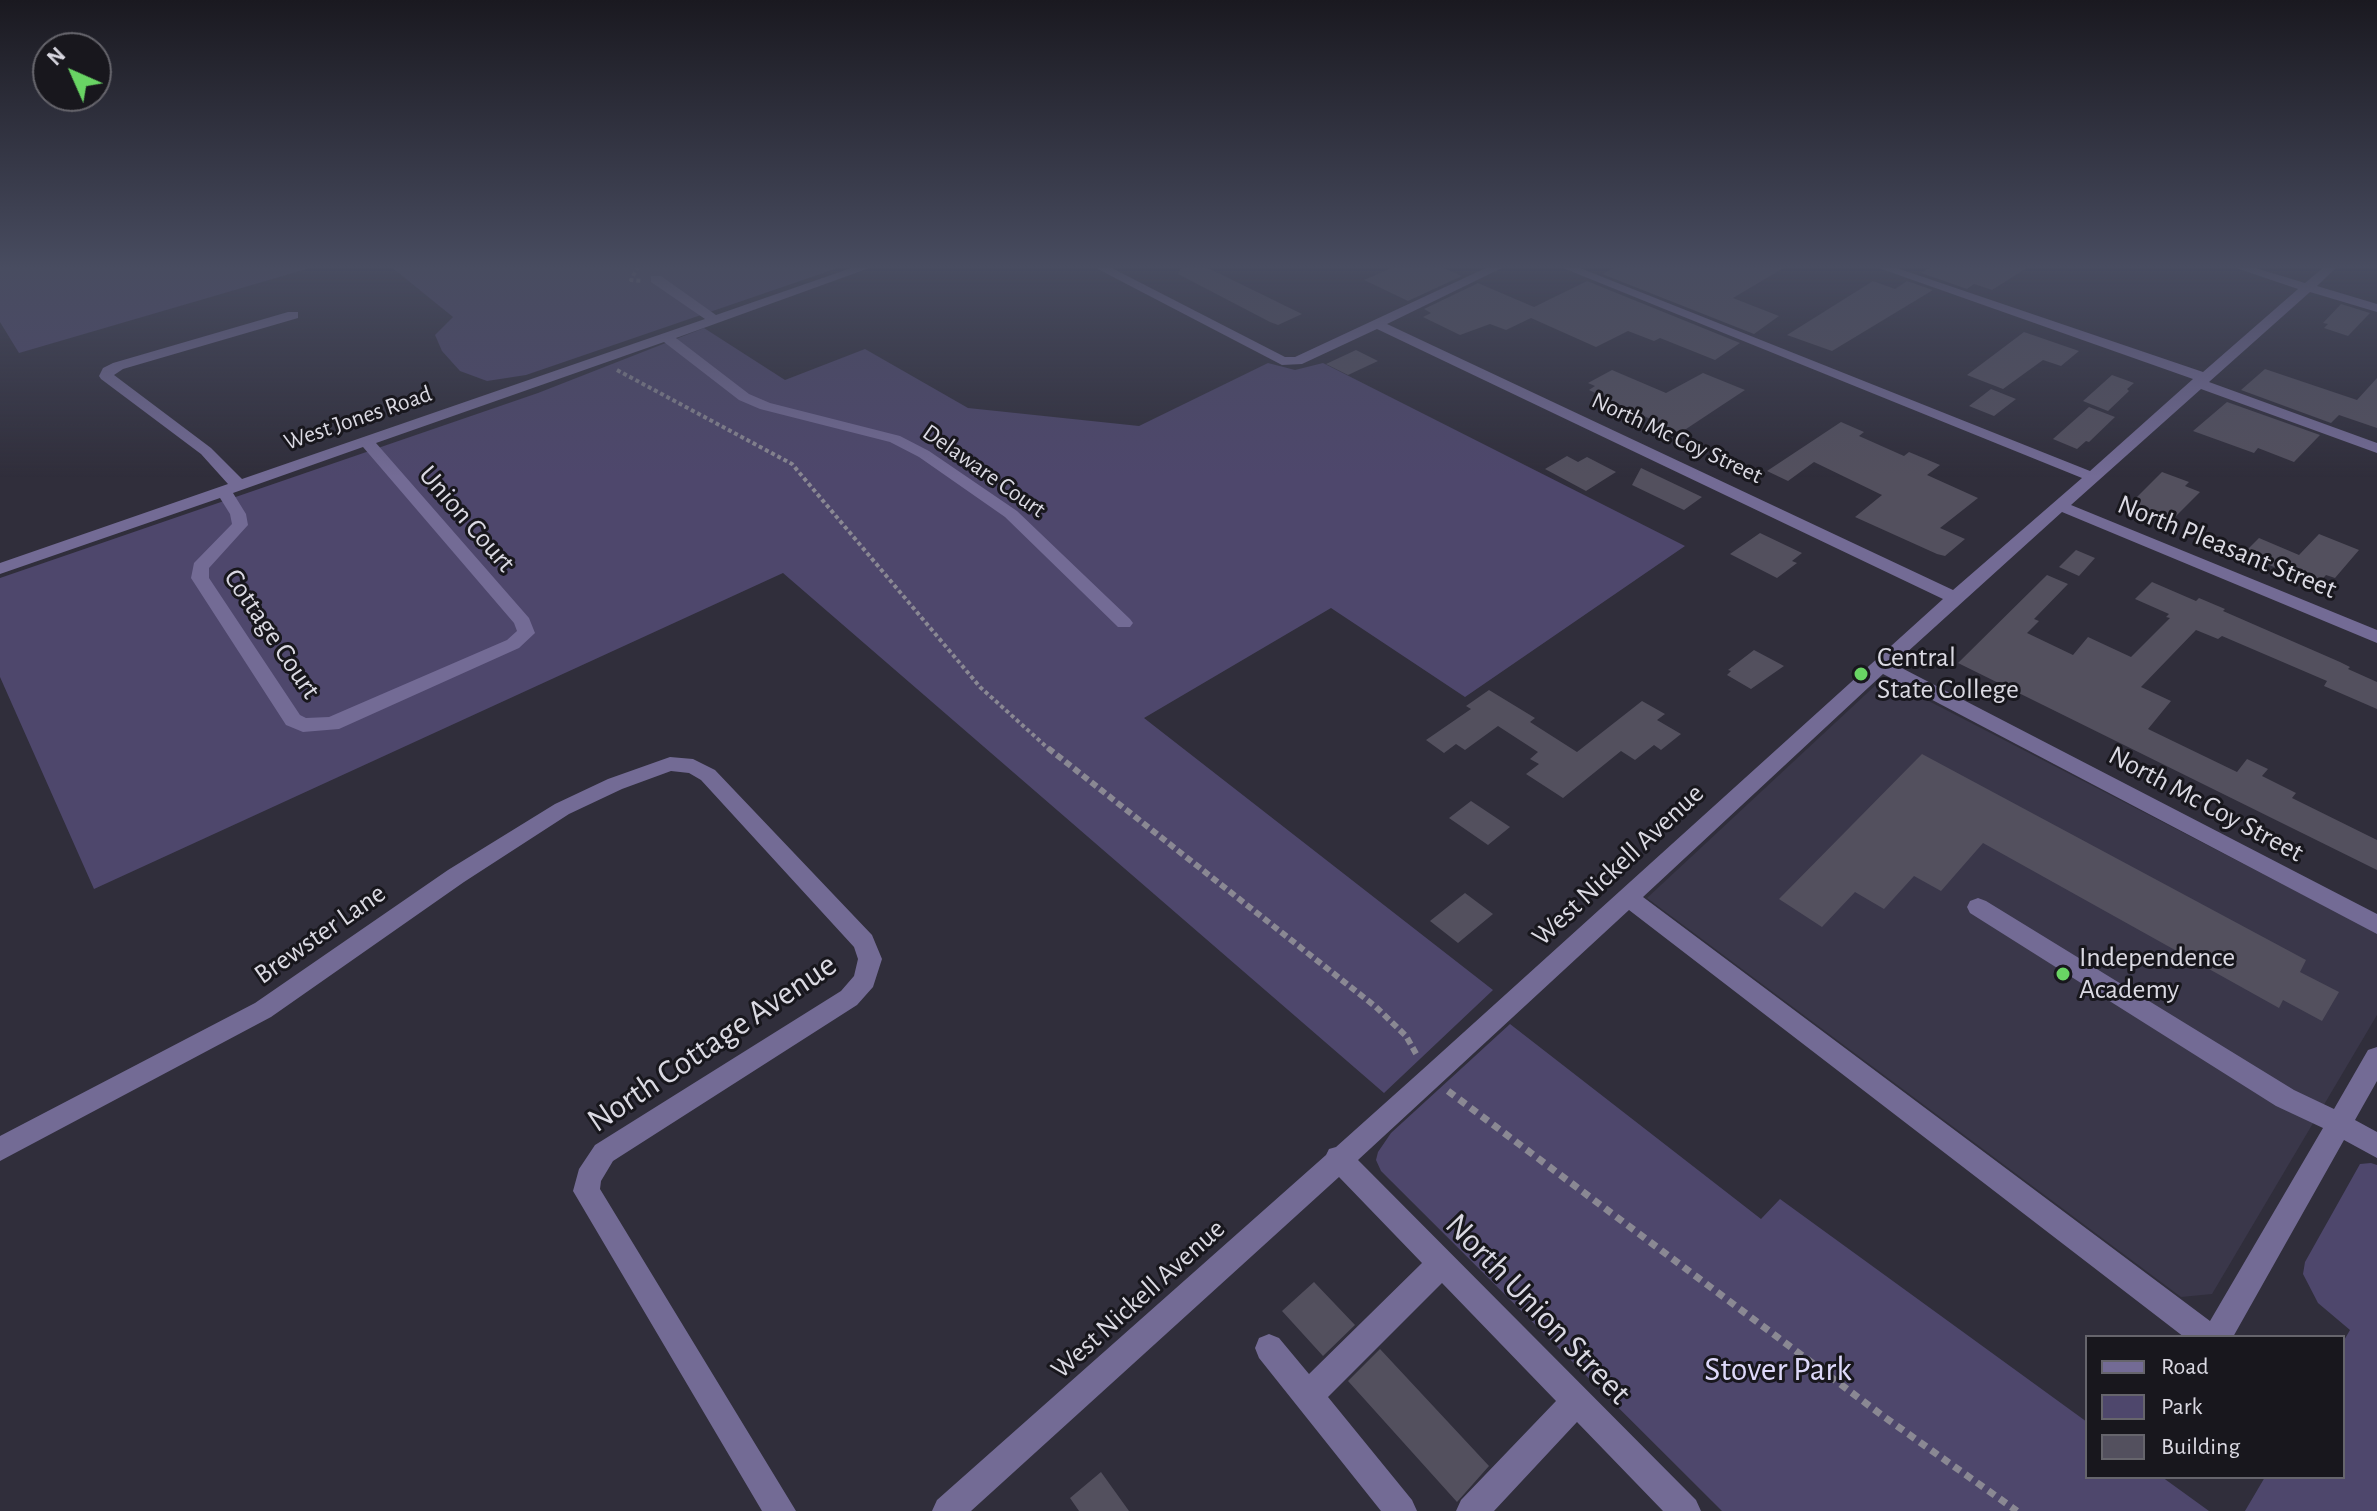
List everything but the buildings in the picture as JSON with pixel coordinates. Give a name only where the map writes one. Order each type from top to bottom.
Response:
[{"type":"street","points":[[222,337],[108,371],[106,376],[206,451],[231,488]]},
{"type":"street","name":"West Jones Road","points":[[0,569],[666,337]]},
{"type":"street","name":"Delaware Court","points":[[666,337],[744,397],[765,406],[895,439],[924,454],[1011,514],[1124,623]]},
{"type":"street","points":[[1235,337],[1282,361],[1306,358],[1351,337]]},
{"type":"street","name":"North Mc Coy Street","points":[[1403,337],[1955,598]]},
{"type":"street","name":"North Pleasant Street","points":[[1741,337],[2090,476]]},
{"type":"street","points":[[2077,337],[2377,448]]},
{"type":"street","name":"West Nickell Avenue","points":[[948,1511],[1338,1158],[1431,1078],[2090,476],[2250,337]]},
{"type":"street","name":"Union Court","points":[[366,441],[523,622],[526,633]]},
{"type":"street","name":"Cottage Court","points":[[231,488],[240,525],[200,567],[200,578],[293,720],[303,725],[332,724],[513,644],[526,633]]},
{"type":"street","name":"North Pleasant Street","points":[[2058,505],[2377,637]]},
{"type":"street","name":"North Mc Coy Street","points":[[1881,665],[2377,925]]},
{"type":"street","name":"Brewster Lane","points":[[0,1149],[263,1010],[456,876],[562,809],[615,784],[670,764]]},
{"type":"street","name":"North Cottage Avenue","points":[[670,764],[693,766],[708,775],[864,942],[870,959],[865,980],[849,998],[604,1153],[588,1178],[586,1191],[780,1511]]},
{"type":"street","points":[[1627,897],[2204,1335]]},
{"type":"street","points":[[1978,907],[2285,1098],[2377,1146]]},
{"type":"street","points":[[2218,1335],[2377,1058]]},
{"type":"street","name":"North Union Street","points":[[1338,1158],[1685,1511]]},
{"type":"street","points":[[1308,1396],[1442,1263]]},
{"type":"street","points":[[1269,1348],[1401,1511]]},
{"type":"street","points":[[1472,1511],[1577,1401]]},
{"type":"path","points":[[598,360],[792,464],[980,687],[1033,736],[1376,1007],[1406,1036],[1431,1078],[1883,1416],[2017,1511]]},
{"type":"shaded area","name":"Independence Academy","points":[[1879,682],[1892,682],[2377,933],[2377,1015],[2212,1294],[2181,1297],[1647,898]]},
{"type":"green space","points":[[9,337],[75,337],[19,353]]},
{"type":"green space","points":[[436,337],[638,337],[526,375],[487,381],[460,371],[442,351]]},
{"type":"green space","points":[[682,337],[717,337],[785,380],[865,349],[968,408],[1139,426],[1268,363],[1295,370],[1323,363],[1685,546],[1465,697],[1331,608],[1144,718],[1493,990],[1384,1093],[783,573],[94,889],[0,677],[0,578],[538,393]]},
{"type":"green space","name":"Stover Park","points":[[1510,1024],[1761,1219],[1780,1199],[2085,1421],[2085,1479],[2165,1479],[2209,1511],[1722,1511],[1381,1171],[1376,1160],[1378,1152],[1391,1133]]},
{"type":"green space","points":[[2360,1164],[2377,1165],[2377,1511],[2245,1511],[2264,1479],[2345,1479],[2345,1339],[2350,1330],[2318,1303],[2303,1274],[2305,1262]]},
{"type":"place","name":"Central State College","points":[[1861,674]]},
{"type":"place","name":"Independence Academy","points":[[2063,974]]}]
